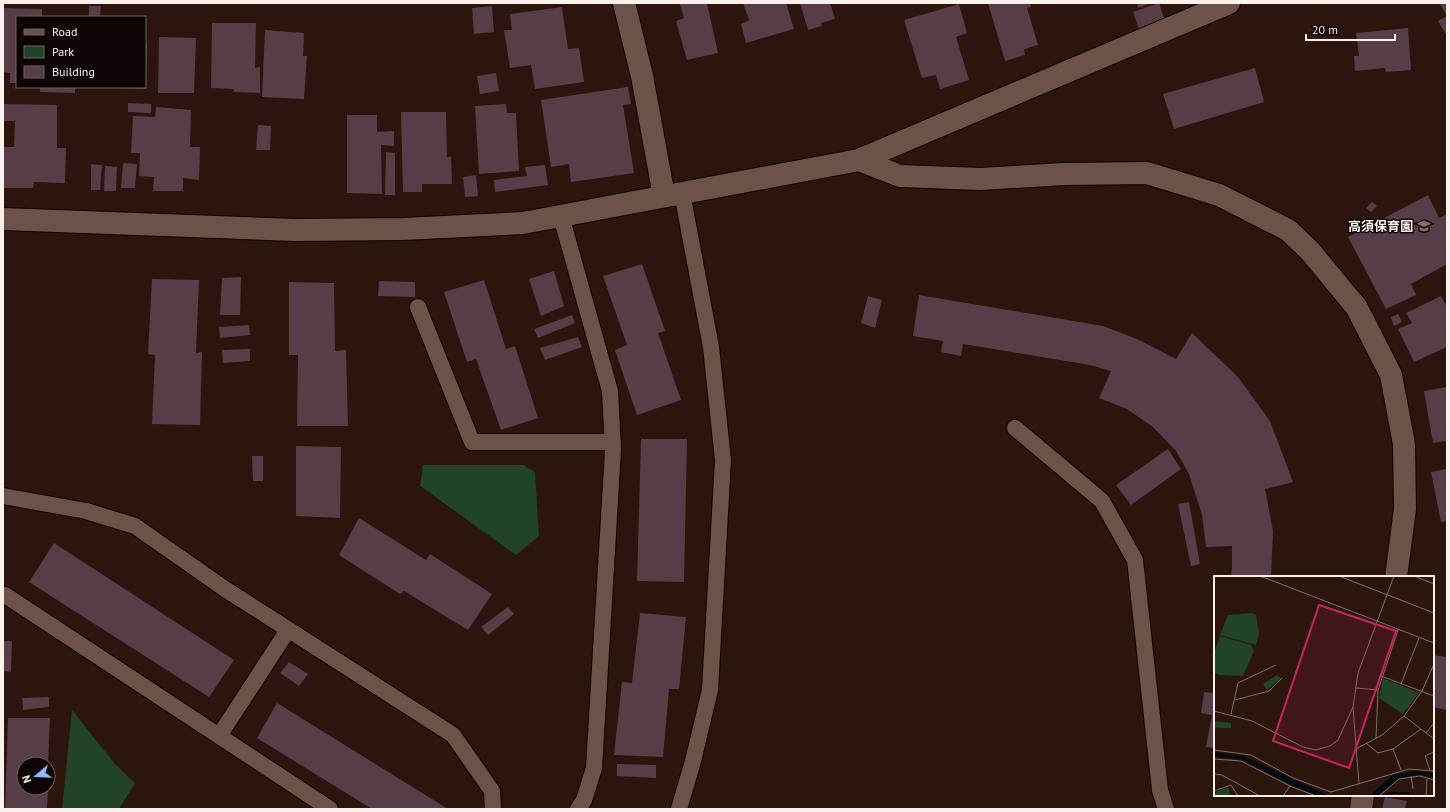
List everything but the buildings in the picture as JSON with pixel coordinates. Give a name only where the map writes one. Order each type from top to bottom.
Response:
[{"type":"street","points":[[624,3],[673,195]]},
{"type":"street","points":[[3,218],[295,230],[403,229],[523,223],[858,160],[1229,3]]},
{"type":"street","points":[[858,160],[900,176],[980,179],[1064,174],[1147,173],[1219,195],[1288,230],[1310,251],[1357,308],[1391,375],[1404,444],[1405,509],[1396,576]]},
{"type":"street","points":[[1360,809],[1363,796]]},
{"type":"lane","points":[[673,195],[711,347],[723,460],[710,690],[693,761],[679,809]]},
{"type":"lane","points":[[561,216],[610,390],[613,442],[594,768],[584,800],[578,809]]},
{"type":"lane","points":[[418,307],[472,442],[613,442]]},
{"type":"lane","points":[[1015,428],[1102,501],[1135,560],[1160,790],[1166,809]]},
{"type":"lane","points":[[3,496],[86,511],[135,526],[225,589],[453,735],[492,791],[493,809]]},
{"type":"lane","points":[[5,595],[330,809]]},
{"type":"lane","points":[[219,736],[288,630]]},
{"type":"green space","points":[[423,465],[523,465],[535,472],[539,536],[516,555],[420,486]]},
{"type":"green space","points":[[72,710],[114,763],[135,783],[119,809],[62,809]]},
{"type":"place","name":"高須保育園","points":[[1424,226]]}]
